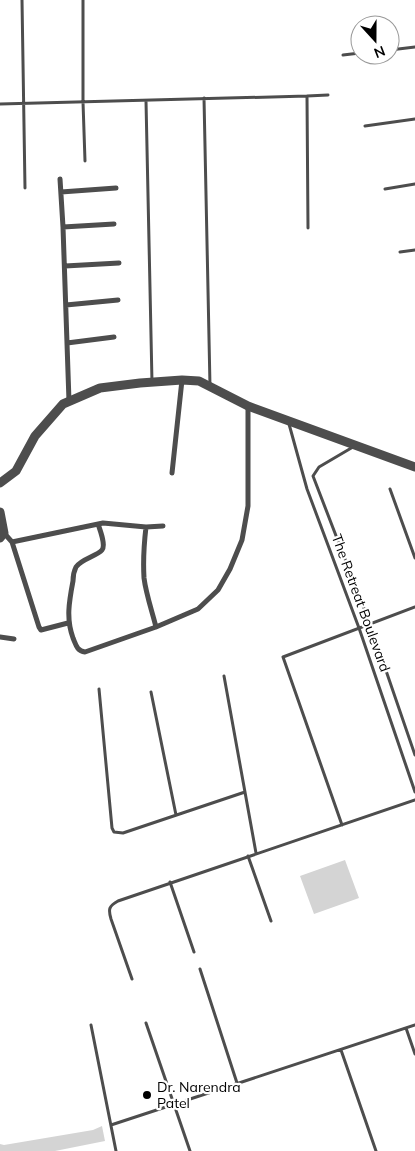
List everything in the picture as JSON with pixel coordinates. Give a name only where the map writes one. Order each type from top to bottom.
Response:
[{"type":"street","points":[[60,179],[69,401]]},
{"type":"street","points":[[61,192],[116,188]]},
{"type":"street","points":[[63,227],[114,224]]},
{"type":"street","points":[[64,266],[119,262]]},
{"type":"street","points":[[66,305],[118,300]]},
{"type":"street","points":[[67,343],[114,338]]},
{"type":"street","points":[[172,473],[182,380]]},
{"type":"street","points":[[0,483],[16,471],[35,436],[63,404],[100,388],[182,380],[199,381],[248,406],[415,467]]},
{"type":"street","points":[[98,524],[104,545],[102,550],[77,566],[74,572],[69,602],[68,623],[78,648],[80,651],[85,652],[156,627],[198,608],[218,590],[230,569],[242,540],[248,506],[248,406]]},
{"type":"street","points":[[0,512],[2,535],[12,542],[39,627],[41,630],[68,623]]},
{"type":"street","points":[[12,542],[103,523],[146,527],[163,526]]},
{"type":"street","points":[[146,527],[143,558],[144,578],[156,627]]},
{"type":"street","points":[[0,637],[14,639]]},
{"type":"lane","points":[[22,0],[26,188]]},
{"type":"lane","points":[[82,0],[85,162]]},
{"type":"lane","points":[[400,49],[415,47]]},
{"type":"lane","points":[[343,55],[350,54]]},
{"type":"lane","points":[[0,104],[328,95]]},
{"type":"lane","points":[[307,96],[308,228]]},
{"type":"lane","points":[[204,98],[210,386]]},
{"type":"lane","points":[[146,100],[152,382]]},
{"type":"lane","points":[[366,126],[415,119]]},
{"type":"lane","points":[[385,189],[415,184]]},
{"type":"lane","points":[[400,252],[415,250]]},
{"type":"lane","name":"The Retreat Boulevard","points":[[288,420],[308,489],[415,792]]},
{"type":"lane","points":[[356,445],[318,466],[313,476],[370,624],[415,755]]},
{"type":"lane","points":[[390,489],[415,558]]},
{"type":"lane","points":[[342,825],[283,657],[415,607]]},
{"type":"lane","points":[[224,676],[256,853]]},
{"type":"lane","points":[[99,688],[112,828],[114,832],[123,833],[245,792]]},
{"type":"lane","points":[[151,692],[176,815]]},
{"type":"lane","points":[[132,979],[109,911],[112,904],[118,900],[415,800]]},
{"type":"lane","points":[[248,856],[271,921]]},
{"type":"lane","points":[[170,882],[194,952]]},
{"type":"lane","points":[[200,969],[237,1083]]},
{"type":"lane","points":[[146,1023],[190,1151]]},
{"type":"lane","points":[[91,1025],[116,1151]]},
{"type":"lane","points":[[111,1124],[415,1025]]},
{"type":"lane","points":[[406,1028],[415,1054]]},
{"type":"lane","points":[[341,1050],[376,1151]]},
{"type":"shaded area","points":[[345,860],[359,898],[314,914],[300,876]]},
{"type":"shaded area","points":[[102,1126],[105,1141],[55,1151],[0,1151],[0,1144],[4,1145],[93,1130]]},
{"type":"place","name":"Dr. Narendra Patel","points":[[147,1095]]}]
